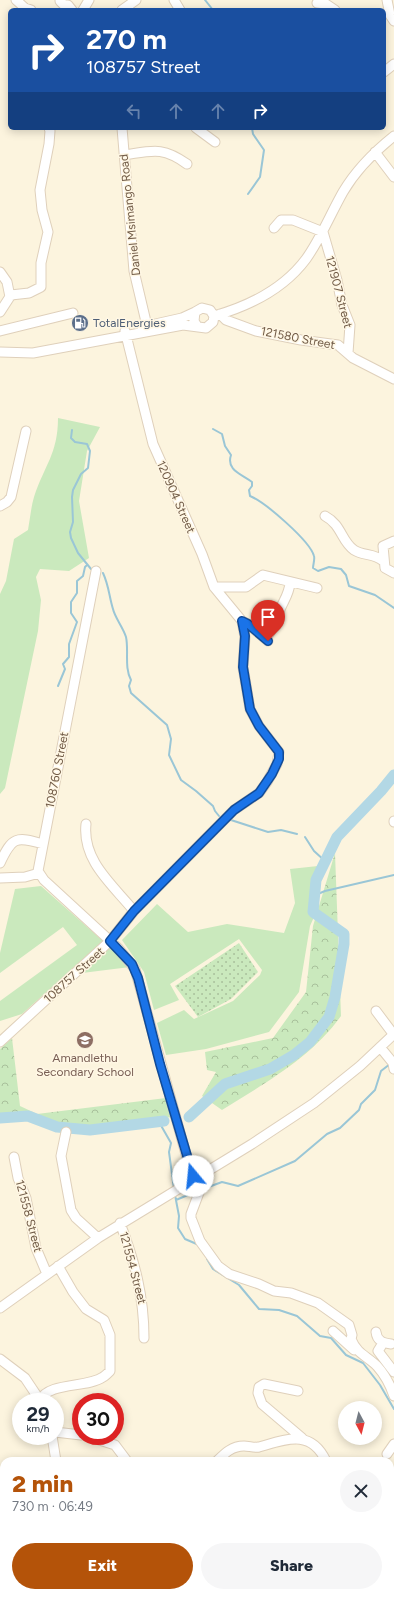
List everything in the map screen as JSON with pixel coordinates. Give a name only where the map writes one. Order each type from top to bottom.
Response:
[{"type":"street","points":[[16,0],[25,8]]},
{"type":"street","points":[[125,8],[136,0]]},
{"type":"street","points":[[387,0],[390,15],[394,21]]},
{"type":"street","points":[[60,1],[70,8]]},
{"type":"street","points":[[316,4],[326,4],[332,8]]},
{"type":"street","points":[[386,70],[394,64]]},
{"type":"street","points":[[0,312],[11,295],[29,293],[41,287],[41,263],[48,232],[42,210],[40,190],[49,144],[50,130]]},
{"type":"street","name":"Daniel Msimango Road","points":[[122,130],[134,271],[147,326]]},
{"type":"street","points":[[199,130],[215,142]]},
{"type":"street","points":[[126,333],[183,325],[203,328],[209,327],[217,315],[248,305],[281,284],[305,260],[323,232],[351,179],[375,152],[394,136]]},
{"type":"street","points":[[124,154],[147,151],[166,152],[187,164]]},
{"type":"street","points":[[375,152],[394,177]]},
{"type":"street","points":[[274,228],[281,220],[288,219],[323,232]]},
{"type":"street","name":"121907 Street","points":[[323,232],[337,280],[342,306],[350,325],[348,353]]},
{"type":"street","points":[[0,272],[7,282],[10,297]]},
{"type":"street","points":[[0,352],[33,353],[111,337],[147,326],[182,318],[205,308],[217,315]]},
{"type":"street","points":[[195,312],[193,318],[197,326]]},
{"type":"street","points":[[0,331],[73,313]]},
{"type":"street","name":"121580 Street","points":[[217,315],[230,322],[256,331],[301,340],[334,344],[353,358],[394,379]]},
{"type":"street","name":"120904 Street","points":[[126,333],[153,444],[202,554],[214,587],[242,621],[267,639],[275,626],[278,612],[288,596],[290,583]]},
{"type":"street","points":[[0,506],[8,502],[11,497],[26,431]]},
{"type":"street","points":[[325,516],[341,530],[344,538],[353,550],[361,554],[377,556],[383,561]]},
{"type":"street","points":[[394,541],[383,546],[383,561],[385,568],[394,574]]},
{"type":"street","name":"108760 Street","points":[[39,873],[38,869],[96,571]]},
{"type":"street","points":[[214,587],[246,587],[263,576],[317,588]]},
{"type":"street","name":"108757 Street","points":[[0,1042],[110,941],[134,911],[234,810],[259,793],[264,786],[279,759],[279,752],[259,726],[250,709],[243,667],[245,636],[242,621]]},
{"type":"street","points":[[86,824],[85,834],[87,845],[101,873],[134,911]]},
{"type":"street","points":[[0,863],[8,846],[14,841],[29,840],[43,844]]},
{"type":"street","points":[[0,878],[25,877],[39,873],[132,964],[138,978],[192,1181],[200,1190],[191,1214],[191,1218],[200,1241],[218,1266],[229,1274],[259,1284],[274,1292],[291,1293],[318,1303],[349,1325],[352,1335],[351,1339],[360,1354]]},
{"type":"street","points":[[0,1308],[120,1223],[192,1181],[314,1103],[336,1087],[394,1034],[376,1011]]},
{"type":"street","points":[[380,1047],[393,1063],[394,1069]]},
{"type":"street","points":[[66,1132],[61,1156],[71,1210],[79,1221],[98,1238]]},
{"type":"street","name":"121558 Street","points":[[14,1157],[36,1248],[47,1274]]},
{"type":"street","name":"121554 Street","points":[[120,1223],[142,1294],[144,1338]]},
{"type":"street","points":[[45,1393],[53,1389],[103,1378],[110,1370],[110,1335],[104,1320],[86,1309],[73,1292],[58,1266]]},
{"type":"street","points":[[332,1331],[376,1366],[394,1390],[394,1396]]},
{"type":"street","points":[[376,1332],[377,1338],[391,1345]]},
{"type":"street","points":[[391,1345],[378,1351],[394,1372]]},
{"type":"street","points":[[0,1359],[25,1378],[35,1393]]},
{"type":"street","points":[[298,1391],[264,1384],[259,1387],[258,1393],[262,1404],[302,1438],[317,1446],[324,1457]]},
{"type":"street","points":[[221,1457],[236,1447],[259,1447],[267,1443],[302,1438]]},
{"type":"street","points":[[387,1454],[394,1444]]},
{"type":"street","points":[[53,1445],[55,1457]]},
{"type":"street","points":[[115,1445],[124,1457]]},
{"type":"green space","points":[[58,418],[100,427],[87,451],[79,501],[89,558],[69,571],[40,569],[36,577],[41,600],[38,631],[5,788],[0,794],[0,594],[6,581],[14,539],[28,530],[34,497],[56,441]]},
{"type":"green space","points":[[335,853],[341,1016],[316,1045],[302,1057],[271,1079],[222,1110],[202,1096],[216,1072],[207,1070],[205,1052],[273,1038],[306,992],[313,926]]},
{"type":"green space","points":[[318,866],[312,885],[310,899],[311,912],[314,917],[310,926],[299,992],[269,1032],[206,1049],[166,1055],[157,1023],[184,1010],[194,1019],[233,1001],[260,975],[262,970],[239,939],[170,984],[179,1000],[154,1010],[144,972],[122,940],[157,904],[188,932],[227,924],[284,933],[295,903],[290,869]]},
{"type":"green space","points":[[41,886],[103,941],[22,1014],[0,1021],[0,1001],[77,945],[63,927],[0,973],[0,953],[15,889]]},
{"type":"green space","points":[[239,943],[258,972],[231,999],[198,1017],[175,986]]},
{"type":"green space","points":[[108,947],[112,949],[130,967],[82,973]]},
{"type":"green space","points":[[12,1038],[20,1106],[37,1114],[166,1098],[172,1117],[89,1128],[57,1125],[28,1114],[0,1116],[0,1049]]},
{"type":"waterway","points":[[205,0],[211,8]]},
{"type":"waterway","points":[[248,194],[260,177],[264,150],[253,134],[252,130]]},
{"type":"waterway","points":[[213,429],[222,434],[225,446],[231,455],[230,460],[233,468],[239,474],[252,482],[252,486],[249,490],[250,496],[276,514],[296,532],[311,549],[314,556],[313,568],[318,571],[329,567],[341,569],[346,575],[349,586],[375,595],[394,608]]},
{"type":"waterway","points":[[72,430],[71,438],[75,442],[87,444],[90,451],[88,468],[81,474],[73,490],[73,522],[70,532],[71,538],[78,553],[91,569]]},
{"type":"waterway","points":[[58,686],[65,669],[63,664],[69,657],[69,644],[77,622],[71,613],[71,602],[77,593],[77,581],[83,576],[87,565]]},
{"type":"waterway","points":[[103,573],[107,582],[114,612],[126,637],[127,664],[131,680],[129,686],[131,693],[167,725],[171,739],[169,755],[181,780],[213,806],[219,816]]},
{"type":"waterway","points":[[189,1117],[225,1084],[270,1069],[294,1055],[310,1042],[329,1017],[335,997],[344,944],[344,934],[313,912],[316,880],[337,837],[381,791],[394,775]]},
{"type":"waterway","points":[[231,820],[268,832],[281,830],[297,834]]},
{"type":"waterway","points":[[305,837],[314,851],[325,861]]},
{"type":"waterway","points":[[313,896],[325,891],[394,875]]},
{"type":"waterway","points":[[203,1189],[222,1182],[238,1186],[295,1161],[327,1134],[340,1128],[359,1110],[361,1104],[375,1090],[381,1071],[390,1064]]},
{"type":"waterway","points":[[0,1118],[28,1116],[57,1127],[90,1130],[164,1121]]},
{"type":"waterway","points":[[159,1122],[171,1143],[169,1152],[174,1189]]},
{"type":"waterway","points":[[176,1200],[195,1192]]},
{"type":"waterway","points":[[175,1195],[179,1216],[178,1228],[185,1239],[199,1245]]},
{"type":"waterway","points":[[207,1259],[213,1269],[239,1285],[259,1309],[279,1310],[297,1316],[320,1336],[331,1338],[346,1355],[363,1363],[380,1385],[394,1409]]},
{"type":"place","name":"TotalEnergies","points":[[80,323]]},
{"type":"place","name":"Amandlethu Secondary School","points":[[85,1040]]},
{"type":"route","points":[[193,1176],[177,1125],[135,969],[118,948],[110,941],[134,911],[153,894],[234,810],[259,793],[272,774],[280,755],[276,747],[266,736],[251,713],[242,662],[245,636],[242,621],[248,624],[268,641]]}]
